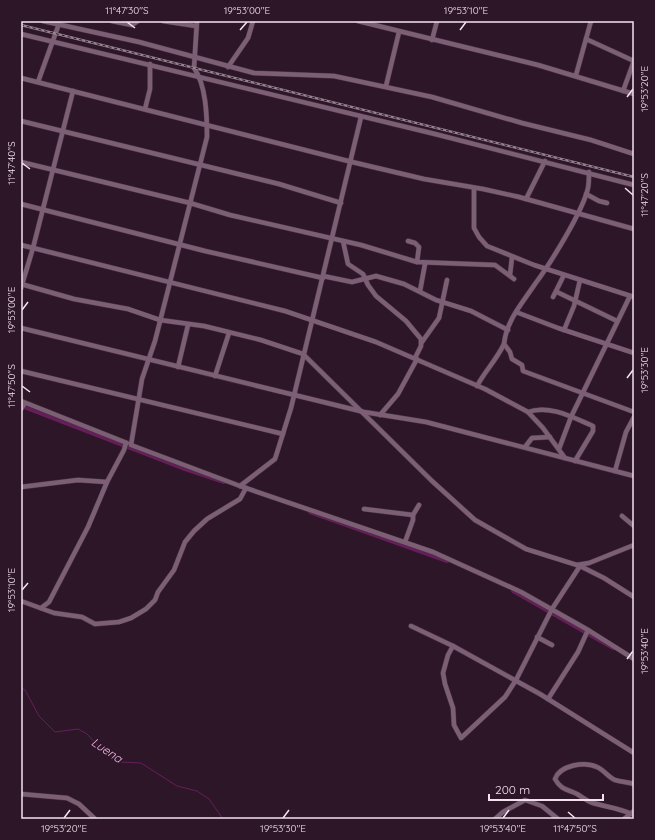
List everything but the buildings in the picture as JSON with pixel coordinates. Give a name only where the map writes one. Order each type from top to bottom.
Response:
[{"type":"street","points":[[43,21],[59,23],[139,42],[254,73],[334,76],[386,86],[591,140],[634,154]]},
{"type":"street","points":[[112,21],[136,24],[138,21]]},
{"type":"street","points":[[131,445],[138,398],[181,245],[207,136],[207,125],[200,78],[194,68],[193,57],[197,24],[163,21]]},
{"type":"street","points":[[228,67],[248,38],[253,21]]},
{"type":"street","points":[[358,21],[576,75],[634,94]]},
{"type":"street","points":[[432,40],[436,21]]},
{"type":"street","points":[[576,75],[592,21]]},
{"type":"street","points":[[38,82],[59,23]]},
{"type":"street","points":[[386,86],[399,32]]},
{"type":"street","points":[[21,34],[150,64],[200,78],[589,172],[634,185]]},
{"type":"street","points":[[586,39],[634,61],[623,91]]},
{"type":"street","points":[[145,109],[150,89],[150,64]]},
{"type":"street","points":[[21,78],[352,162],[526,199],[634,229]]},
{"type":"street","points":[[73,91],[41,209],[33,248],[21,285],[74,299],[128,309],[160,320],[279,344],[303,354],[364,412],[432,481],[475,520],[526,549],[578,566],[604,578],[634,597]]},
{"type":"street","points":[[240,486],[275,459],[283,434],[333,238],[352,162],[361,117]]},
{"type":"street","points":[[21,121],[63,130],[279,184],[341,202]]},
{"type":"street","points":[[526,199],[544,161]]},
{"type":"street","points":[[21,162],[190,203],[230,215],[386,251],[424,264],[495,265],[512,277],[512,257]]},
{"type":"street","points":[[477,386],[504,344],[516,312],[545,268],[577,214],[586,194],[589,172]]},
{"type":"street","points":[[474,188],[473,223],[475,232],[487,246],[512,257],[564,275],[632,296],[617,321],[571,417],[559,449]]},
{"type":"street","points":[[586,194],[599,201],[607,203]]},
{"type":"street","points":[[21,204],[181,245],[323,277],[352,282],[372,276],[380,277],[420,291],[442,302],[471,311],[508,330]]},
{"type":"street","points":[[343,241],[348,264],[363,274],[376,296],[406,321],[422,342]]},
{"type":"street","points":[[408,241],[415,243],[420,247],[417,262]]},
{"type":"street","points":[[21,245],[170,281],[312,319],[416,359],[477,386],[528,412],[550,437],[565,458]]},
{"type":"street","points":[[420,291],[424,264]]},
{"type":"street","points":[[553,297],[557,292],[564,275]]},
{"type":"street","points":[[380,415],[398,394],[416,359],[422,342],[439,318],[447,280]]},
{"type":"street","points":[[564,330],[575,301],[580,280]]},
{"type":"street","points":[[557,292],[617,321]]},
{"type":"street","points":[[516,312],[606,345],[634,353]]},
{"type":"street","points":[[178,367],[188,325]]},
{"type":"street","points":[[21,328],[364,412],[426,422],[634,476]]},
{"type":"street","points":[[216,376],[229,333]]},
{"type":"street","points":[[504,344],[510,352],[512,359],[522,365],[523,371],[634,412]]},
{"type":"street","points":[[21,371],[283,434]]},
{"type":"street","points":[[21,409],[23,402],[240,486],[405,542],[460,564],[521,592],[552,609],[634,660]]},
{"type":"street","points":[[528,412],[545,409],[571,417],[593,427],[576,460]]},
{"type":"street","points":[[615,471],[626,432],[634,417]]},
{"type":"street","points":[[524,447],[532,438],[550,437]]},
{"type":"street","points":[[41,608],[49,602],[88,527],[107,482],[124,450],[126,443]]},
{"type":"street","points":[[21,486],[66,480],[91,480],[107,482]]},
{"type":"street","points":[[21,600],[65,616],[82,617],[100,624],[122,622],[140,613],[155,600],[174,570],[185,542],[207,519],[240,499],[246,488]]},
{"type":"street","points":[[405,542],[413,520],[413,515],[419,505]]},
{"type":"street","points":[[364,509],[413,515]]},
{"type":"street","points":[[622,516],[634,526]]},
{"type":"street","points":[[452,646],[447,658],[443,676],[453,708],[455,728],[461,738],[505,697],[516,680],[552,609],[578,566],[634,545]]},
{"type":"street","points":[[411,626],[516,680],[634,753]]},
{"type":"street","points":[[548,699],[578,652],[588,630]]},
{"type":"street","points":[[537,637],[552,645]]},
{"type":"street","points":[[633,813],[611,806],[591,803],[574,793],[565,791],[558,785],[555,779],[557,775],[570,767],[588,764],[600,769],[616,780],[634,784]]},
{"type":"street","points":[[21,794],[67,798],[79,804],[95,819]]},
{"type":"street","points":[[495,819],[503,812],[525,800],[542,806],[558,819]]},
{"type":"street","points":[[624,819],[633,813]]},
{"type":"waterway","points":[[21,406],[182,468],[224,482]]},
{"type":"waterway","points":[[310,512],[447,561]]},
{"type":"waterway","points":[[513,591],[613,648]]},
{"type":"waterway","name":"Luena","points":[[21,688],[25,690],[39,716],[55,732],[78,729],[87,734],[103,751],[121,762],[141,763],[177,786],[197,791],[209,799],[223,819]]},
{"type":"railway","points":[[21,25],[634,177]]}]
